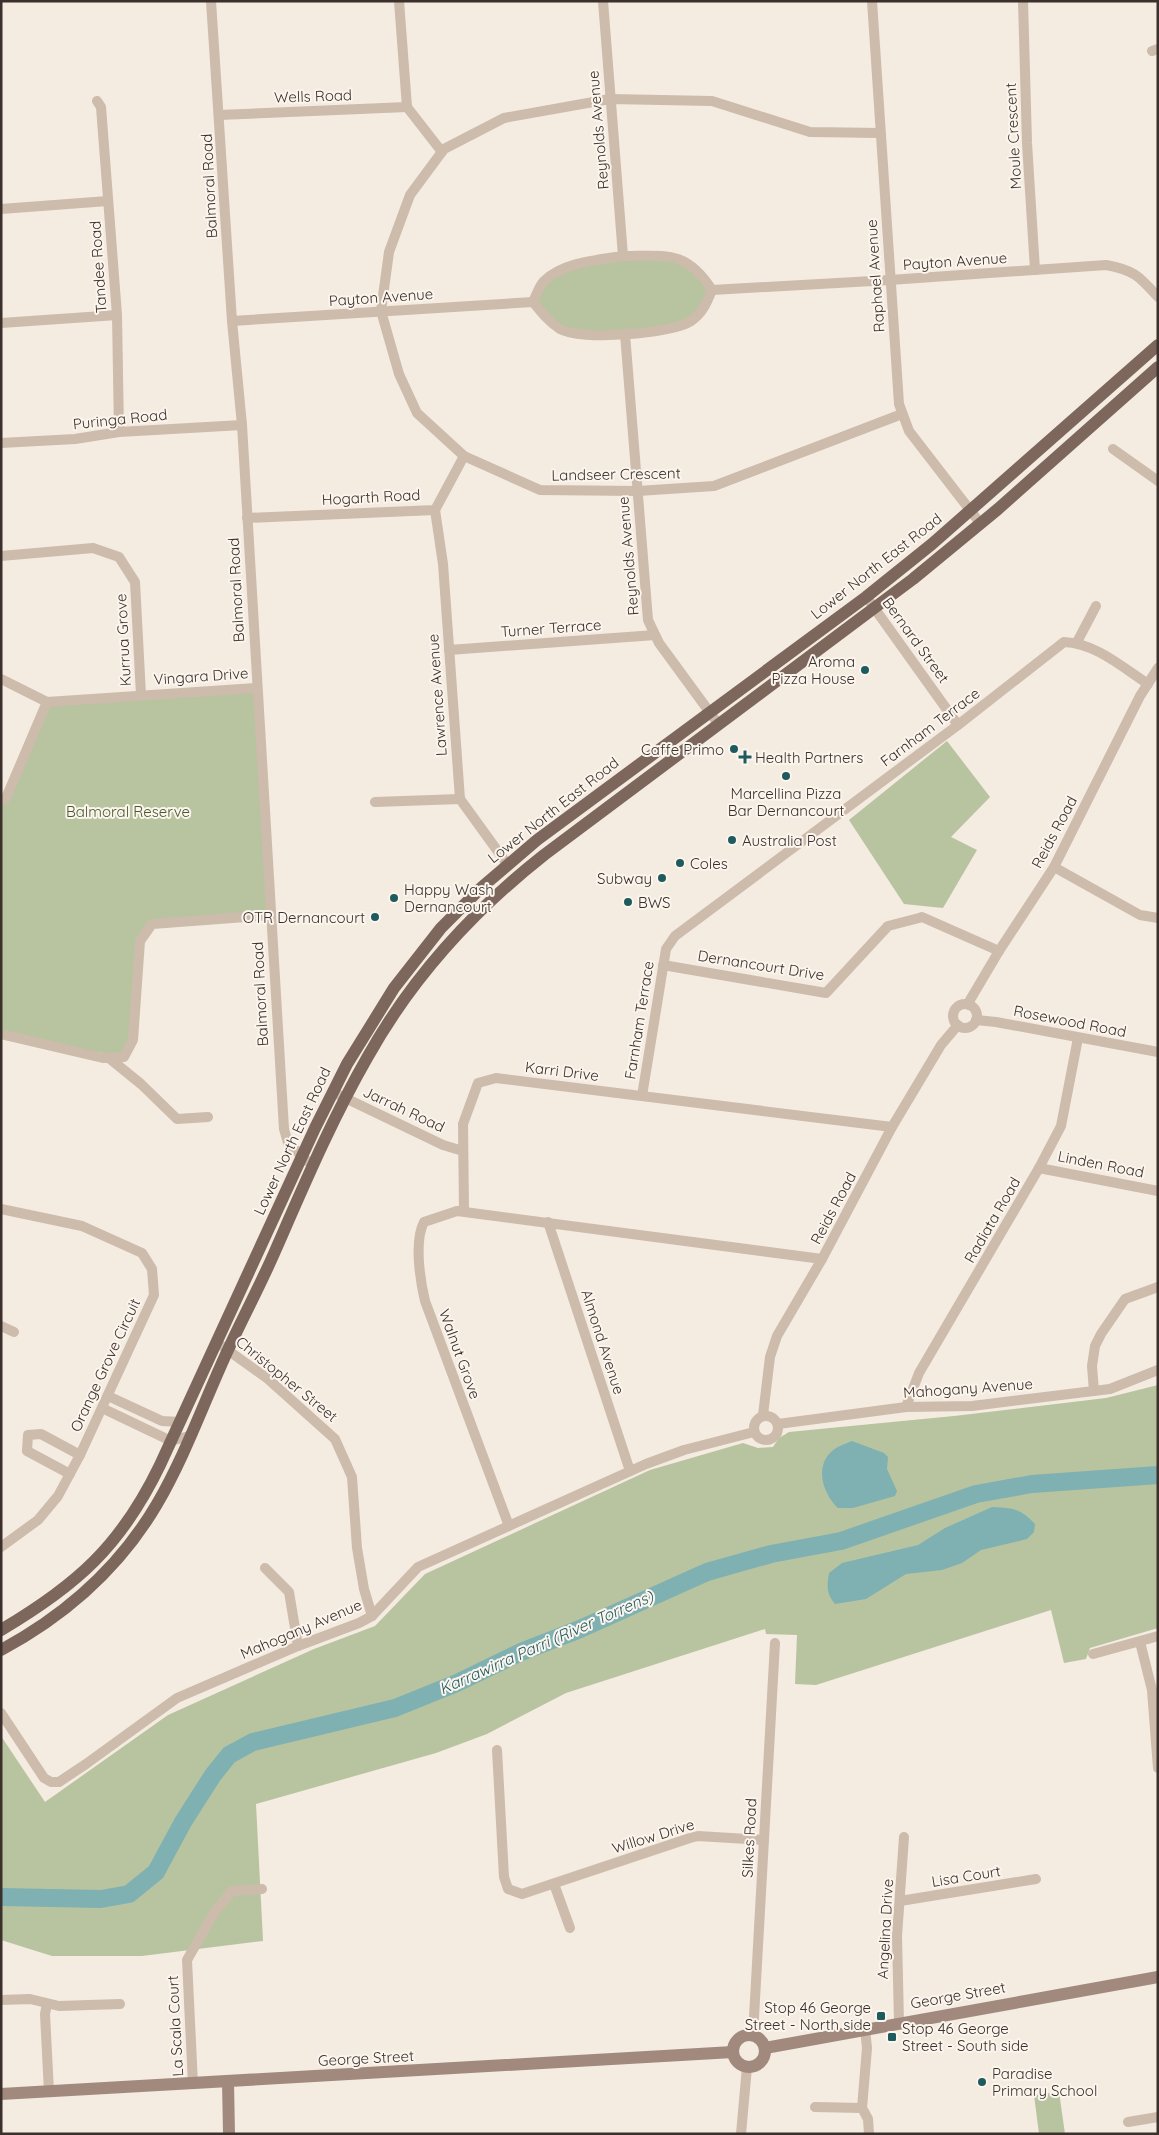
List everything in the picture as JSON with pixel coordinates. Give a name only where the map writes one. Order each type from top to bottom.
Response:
[{"type":"main road","name":"Lower North East Road","points":[[1,1630],[54,1597],[76,1579],[102,1554],[140,1503],[180,1422],[333,1092],[374,1017],[407,970],[455,914],[507,864],[866,597],[971,510],[1158,345]]},
{"type":"main road","name":"Lower North East Road","points":[[1,1650],[30,1634],[60,1613],[108,1570],[133,1540],[154,1510],[172,1476],[228,1349],[314,1165],[367,1057],[400,1004],[439,955],[478,912],[544,855],[875,608],[980,523],[1158,367]]},
{"type":"street","name":"Balmoral Road","points":[[212,1],[232,321],[242,425],[284,1130],[288,1143],[302,1157],[314,1165]]},
{"type":"street","points":[[399,1],[407,107],[442,152]]},
{"type":"street","name":"Reynolds Avenue","points":[[603,1],[623,256]]},
{"type":"street","name":"Raphael Avenue","points":[[872,1],[897,392],[902,414],[909,431],[980,523]]},
{"type":"street","name":"Moule Crescent","points":[[1023,1],[1027,143],[1035,270]]},
{"type":"street","name":"Landseer Crescent","points":[[880,133],[810,132],[712,101],[610,99],[504,118],[442,152],[410,195],[389,252],[381,311],[398,374],[418,413],[464,456],[540,490],[638,490],[714,486],[902,414]]},
{"type":"street","name":"Tandee Road","points":[[97,101],[101,107],[117,315],[119,432]]},
{"type":"street","name":"Wells Road","points":[[219,115],[407,107]]},
{"type":"street","points":[[1,209],[108,201]]},
{"type":"street","points":[[623,256],[665,256],[685,260],[700,272],[712,290],[705,307],[691,321],[670,329],[625,334],[581,334],[562,330],[546,318],[533,302],[543,282],[558,271],[579,264],[623,256]]},
{"type":"street","name":"Payton Avenue","points":[[712,290],[1106,265],[1126,269],[1141,278],[1158,297]]},
{"type":"street","name":"Payton Avenue","points":[[232,321],[533,302]]},
{"type":"street","points":[[1,323],[117,315]]},
{"type":"street","name":"Reynolds Avenue","points":[[625,334],[648,620],[655,635],[719,725]]},
{"type":"street","name":"Puringa Road","points":[[1,443],[75,439],[119,432],[242,425]]},
{"type":"street","points":[[1113,449],[1158,481]]},
{"type":"street","name":"Hogarth Road","points":[[247,518],[435,510],[464,456]]},
{"type":"street","name":"Lawrence Avenue","points":[[435,510],[443,564],[460,800]]},
{"type":"street","name":"Kurrua Grove","points":[[1,556],[93,548],[120,557],[135,582],[141,695]]},
{"type":"street","name":"Bernard Street","points":[[866,597],[958,725]]},
{"type":"street","points":[[1096,606],[1077,642],[1095,650],[1148,684]]},
{"type":"street","name":"Turner Terrace","points":[[449,650],[655,635]]},
{"type":"street","name":"Farnham Terrace","points":[[642,1096],[666,949],[675,936],[958,725],[1064,642],[1077,642]]},
{"type":"street","name":"Reids Road","points":[[969,1005],[970,1000],[999,951],[1054,867],[1158,668]]},
{"type":"street","points":[[1,679],[47,702],[6,798],[1,800]]},
{"type":"street","name":"Vingara Drive","points":[[47,702],[257,688]]},
{"type":"street","points":[[375,802],[460,800],[507,864]]},
{"type":"street","points":[[1054,867],[1140,915],[1158,918]]},
{"type":"street","points":[[1,1034],[109,1058],[124,1057],[132,1040],[140,941],[152,924],[271,915]]},
{"type":"street","name":"Dernancourt Drive","points":[[663,965],[826,993],[888,926],[922,918],[999,951]]},
{"type":"street","points":[[961,1005],[969,1005],[975,1010],[976,1020],[968,1027],[958,1025],[954,1019],[956,1009],[961,1005]]},
{"type":"street","name":"Rosewood Road","points":[[976,1020],[1158,1052]]},
{"type":"street","name":"Reids Road","points":[[762,1416],[770,1358],[777,1336],[822,1259],[892,1127],[941,1044],[958,1025]]},
{"type":"street","name":"Radiata Road","points":[[906,1407],[920,1372],[1039,1168],[1061,1126],[1078,1038]]},
{"type":"street","points":[[109,1058],[141,1084],[177,1119],[208,1117]]},
{"type":"street","name":"Karri Drive","points":[[460,1211],[463,1124],[478,1083],[496,1078],[892,1127]]},
{"type":"street","name":"Jarrah Road","points":[[333,1092],[444,1145],[463,1151]]},
{"type":"street","name":"Linden Road","points":[[1039,1168],[1158,1190]]},
{"type":"street","name":"Orange Grove Circuit","points":[[1,1209],[82,1226],[142,1253],[152,1269],[154,1295],[80,1455],[58,1496],[38,1520],[1,1547]]},
{"type":"street","points":[[460,1211],[822,1259]]},
{"type":"street","name":"Walnut Grove","points":[[460,1211],[424,1222],[420,1229],[422,1290],[431,1321],[508,1526]]},
{"type":"street","name":"Almond Avenue","points":[[548,1222],[630,1471]]},
{"type":"street","points":[[1094,1391],[1092,1366],[1095,1346],[1101,1334],[1125,1299],[1158,1287]]},
{"type":"street","points":[[1,1326],[14,1332]]},
{"type":"street","name":"Christopher Street","points":[[216,1343],[228,1349],[268,1380],[335,1439],[352,1477],[357,1548],[364,1590],[372,1616]]},
{"type":"street","name":"Mahogany Avenue","points":[[778,1424],[906,1407],[972,1406],[1110,1389],[1158,1370]]},
{"type":"street","points":[[108,1396],[162,1421],[180,1422]]},
{"type":"street","points":[[102,1408],[171,1441],[189,1436]]},
{"type":"street","points":[[762,1416],[774,1418],[778,1424],[776,1436],[769,1440],[761,1439],[754,1432],[754,1423],[762,1416]]},
{"type":"street","name":"Mahogany Avenue","points":[[1,1714],[44,1778],[51,1782],[59,1782],[177,1698],[372,1616],[418,1567],[630,1471],[684,1450],[754,1432]]},
{"type":"street","points":[[70,1474],[27,1451],[28,1435],[41,1434],[80,1455]]},
{"type":"street","points":[[266,1568],[289,1592],[298,1646]]},
{"type":"street","points":[[1093,1654],[1158,1636]]},
{"type":"street","points":[[1140,1642],[1152,1690],[1158,1768]]},
{"type":"street","name":"Silkes Road","points":[[753,2035],[776,1643]]},
{"type":"street","name":"Willow Drive","points":[[497,1750],[506,1883],[508,1889],[522,1894],[698,1836],[764,1840]]},
{"type":"street","name":"Angelina Drive","points":[[899,2023],[896,1965],[904,1837]]},
{"type":"street","name":"Lisa Court","points":[[900,1902],[1036,1880]]},
{"type":"street","points":[[554,1884],[570,1928]]},
{"type":"street","name":"La Scala Court","points":[[193,2084],[187,1960],[214,1913],[232,1891],[262,1889]]},
{"type":"street","name":"George Street","points":[[765,2048],[1158,1977]]},
{"type":"street","points":[[1,2000],[30,1999],[59,2006],[120,2004]]},
{"type":"street","points":[[47,2004],[45,2014],[49,2092]]},
{"type":"street","points":[[865,2029],[867,2048],[862,2108],[868,2119],[869,2134]]},
{"type":"street","points":[[746,2035],[753,2035],[759,2038],[765,2048],[760,2062],[756,2066],[747,2067],[738,2062],[733,2052],[736,2041],[746,2035]]},
{"type":"street","name":"George Street","points":[[1,2094],[733,2052]]},
{"type":"street","points":[[741,2134],[747,2067]]},
{"type":"street","points":[[228,2082],[229,2134]]},
{"type":"street","points":[[815,2107],[862,2108]]},
{"type":"street","points":[[1128,2122],[1158,2117]]},
{"type":"green space","points":[[623,256],[685,261],[712,290],[691,321],[625,334],[562,330],[533,302],[558,271]]},
{"type":"green space","name":"Balmoral Reserve","points":[[257,688],[271,915],[152,924],[140,941],[133,1040],[124,1057],[1,1034],[1,800],[47,702]]},
{"type":"green space","points":[[947,741],[990,797],[951,837],[977,850],[943,908],[904,904],[849,820]]},
{"type":"green space","points":[[1158,1385],[1158,1628],[1090,1648],[1086,1659],[1064,1663],[1051,1610],[816,1685],[795,1684],[797,1635],[766,1634],[765,1629],[566,1693],[487,1734],[436,1753],[256,1804],[263,1941],[142,1956],[52,1956],[1,1940],[1,1736],[45,1802],[168,1715],[314,1649],[375,1626],[425,1574],[650,1470],[743,1443],[758,1448],[773,1447],[779,1438],[789,1432],[954,1416],[1106,1398]]},
{"type":"green space","points":[[1059,2092],[1065,2134],[1039,2134],[1034,2095]]},
{"type":"water","points":[[852,1441],[884,1453],[888,1457],[887,1469],[897,1491],[895,1496],[853,1508],[838,1508],[833,1503],[825,1489],[822,1473],[823,1466],[826,1458],[833,1450]]},
{"type":"water","points":[[992,1507],[1020,1512],[1035,1524],[1034,1532],[1027,1539],[981,1550],[962,1563],[942,1570],[906,1574],[866,1599],[835,1604],[832,1600],[828,1589],[829,1573],[842,1563],[918,1545],[945,1528]]},
{"type":"waterway","name":"Karrawirra Parri (River Torrens)","points":[[1,1897],[101,1899],[129,1894],[156,1872],[183,1822],[213,1775],[229,1755],[253,1742],[395,1708],[457,1683],[521,1652],[580,1629],[707,1572],[771,1554],[841,1541],[976,1494],[1032,1484],[1158,1475]]},
{"type":"place","name":"Aroma Pizza House","points":[[865,670]]},
{"type":"place","name":"Caffe Primo","points":[[734,749]]},
{"type":"place","name":"Health Partners","points":[[745,757]]},
{"type":"place","name":"Marcellina Pizza Bar Dernancourt","points":[[786,776]]},
{"type":"place","name":"Australia Post","points":[[732,840]]},
{"type":"place","name":"Coles","points":[[680,863]]},
{"type":"place","name":"Subway","points":[[662,878]]},
{"type":"place","name":"Happy Wash Dernancourt","points":[[394,898]]},
{"type":"place","name":"BWS","points":[[628,902]]},
{"type":"place","name":"OTR Dernancourt","points":[[375,917]]},
{"type":"place","name":"Stop 46 George Street - North side","points":[[881,2016]]},
{"type":"place","name":"Stop 46 George Street - South side","points":[[892,2037]]},
{"type":"place","name":"Paradise Primary School","points":[[982,2082]]}]
